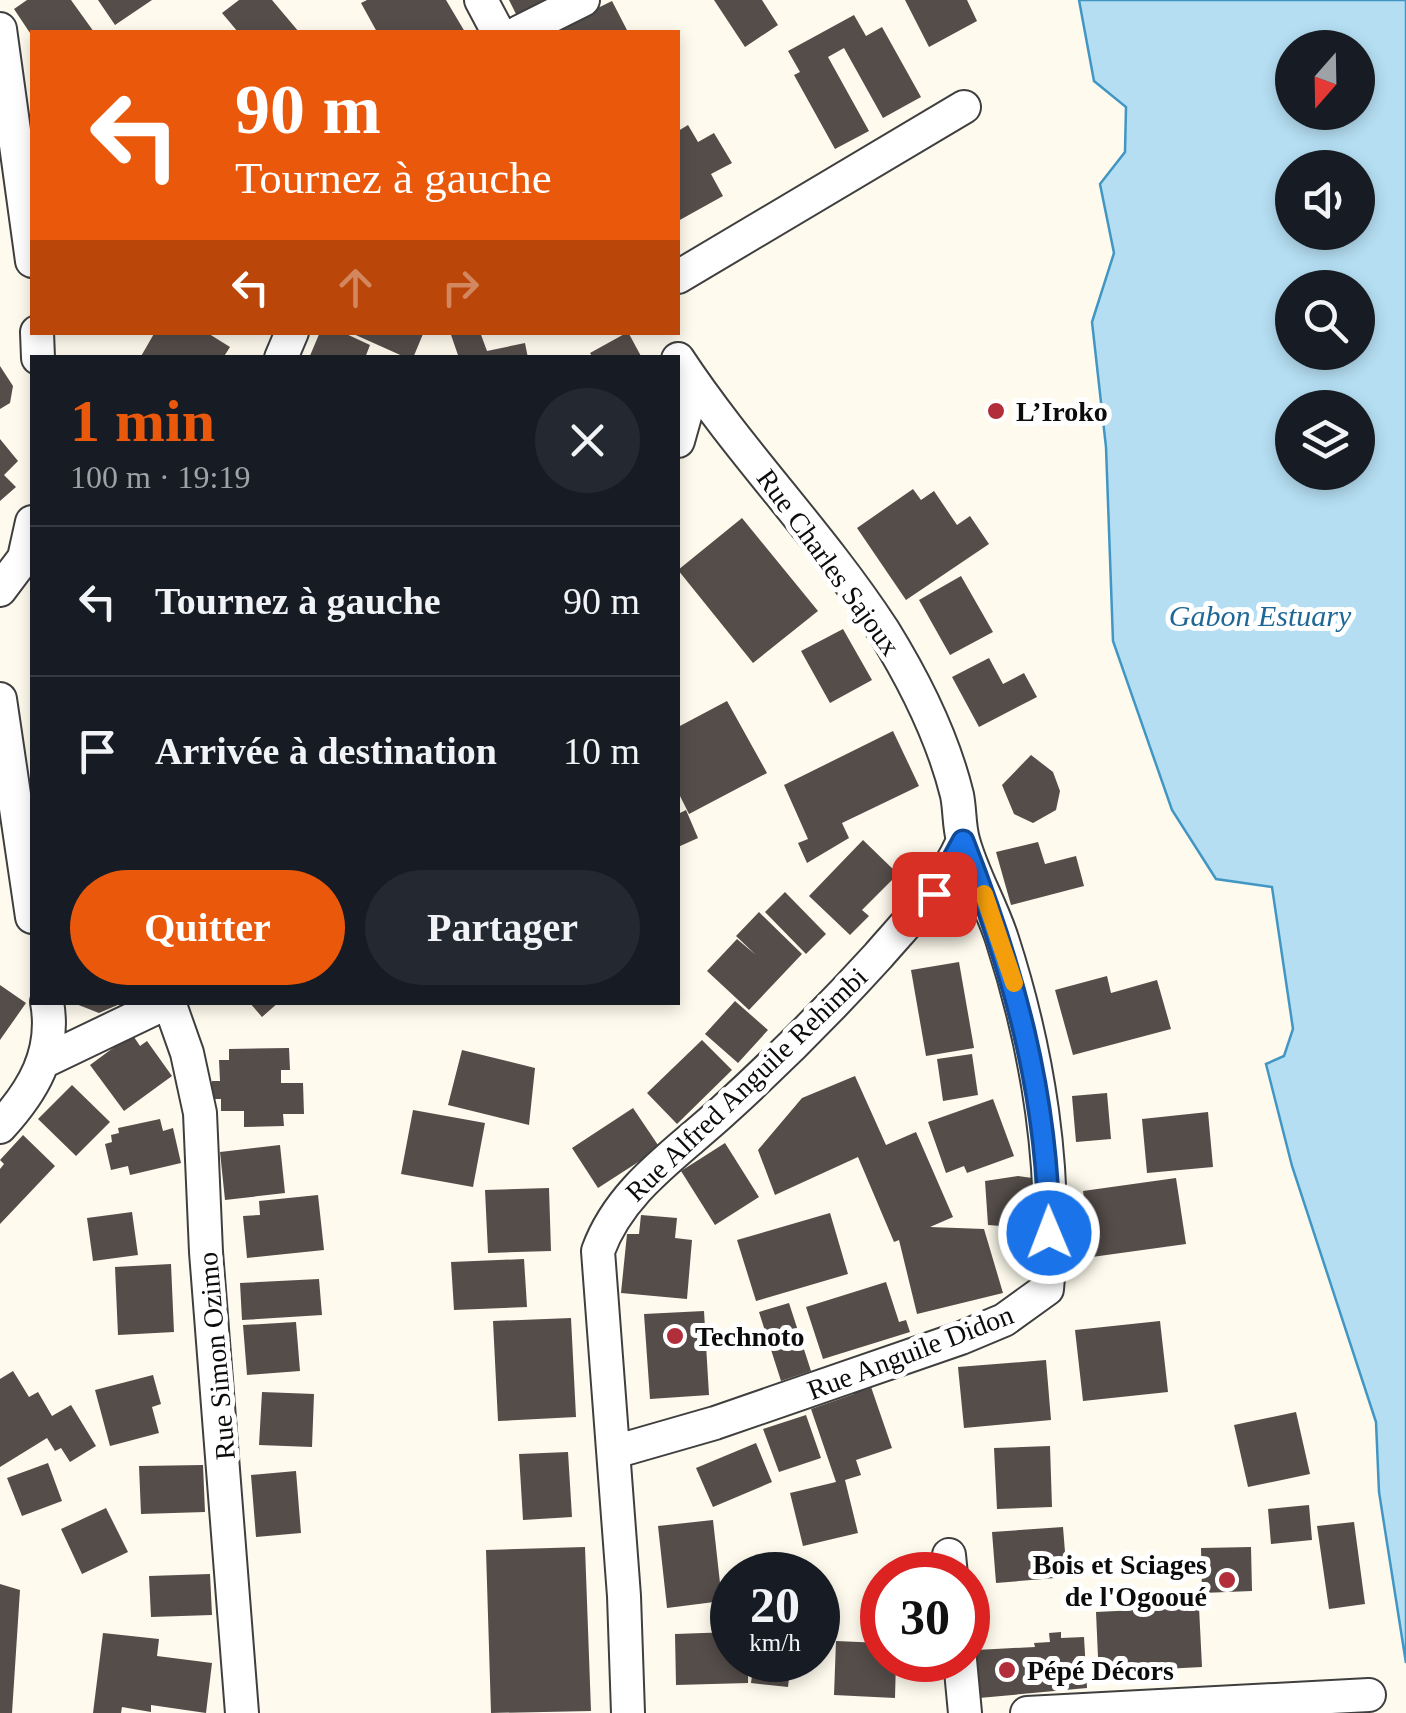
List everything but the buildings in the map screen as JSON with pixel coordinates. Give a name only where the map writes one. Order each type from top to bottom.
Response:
[{"type":"street","points":[[481,0],[497,30]]},
{"type":"street","points":[[523,30],[583,0]]},
{"type":"street","points":[[0,29],[30,246]]},
{"type":"street","points":[[680,276],[964,107]]},
{"type":"street","points":[[680,411],[683,367]]},
{"type":"street","name":"Rue Charles Sajoux","points":[[683,367],[831,555],[885,634],[918,692],[940,744],[957,795],[963,841]]},
{"type":"street","points":[[0,590],[28,557]]},
{"type":"street","points":[[0,698],[30,903]]},
{"type":"street","name":"Rue Anguile Didon","points":[[614,1452],[716,1423],[961,1338],[1004,1320],[1046,1289],[1049,1186],[1032,1058],[1002,937],[963,841]]},
{"type":"street","name":"Rue Alfred Anguile Rehimbi","points":[[628,1713],[598,1251],[610,1218],[637,1186],[816,1024],[947,877],[963,841]]},
{"type":"street","points":[[0,1127],[28,1095],[44,1061],[50,1022],[47,1005]]},
{"type":"street","points":[[44,1061],[162,1005]]},
{"type":"street","name":"Rue Simon Ozimo","points":[[169,1005],[187,1053],[200,1113],[206,1252],[242,1713]]},
{"type":"street","points":[[962,1682],[965,1713]]},
{"type":"street","points":[[1026,1713],[1370,1696]]},
{"type":"water","name":"Gabon Estuary","points":[[1079,0],[1406,0],[1406,1663],[1379,1492],[1376,1422],[1292,1166],[1266,1064],[1284,1056],[1293,1029],[1272,887],[1216,879],[1172,810],[1113,641],[1106,447],[1092,322],[1114,253],[1100,184],[1125,152],[1126,107],[1094,81]]},
{"type":"slow traffic","points":[[984,894],[1002,937],[1014,983]]},
{"type":"place","name":"L’Iroko","points":[[996,411]]},
{"type":"place","name":"Technoto","points":[[675,1336]]},
{"type":"place","name":"Bois et Sciages de l'Ogooué","points":[[1227,1580]]},
{"type":"place","name":"Pépé Décors","points":[[1007,1670]]},
{"type":"route","points":[[934,894],[947,877],[963,841],[1002,937],[1032,1058],[1044,1128],[1049,1233]]}]
